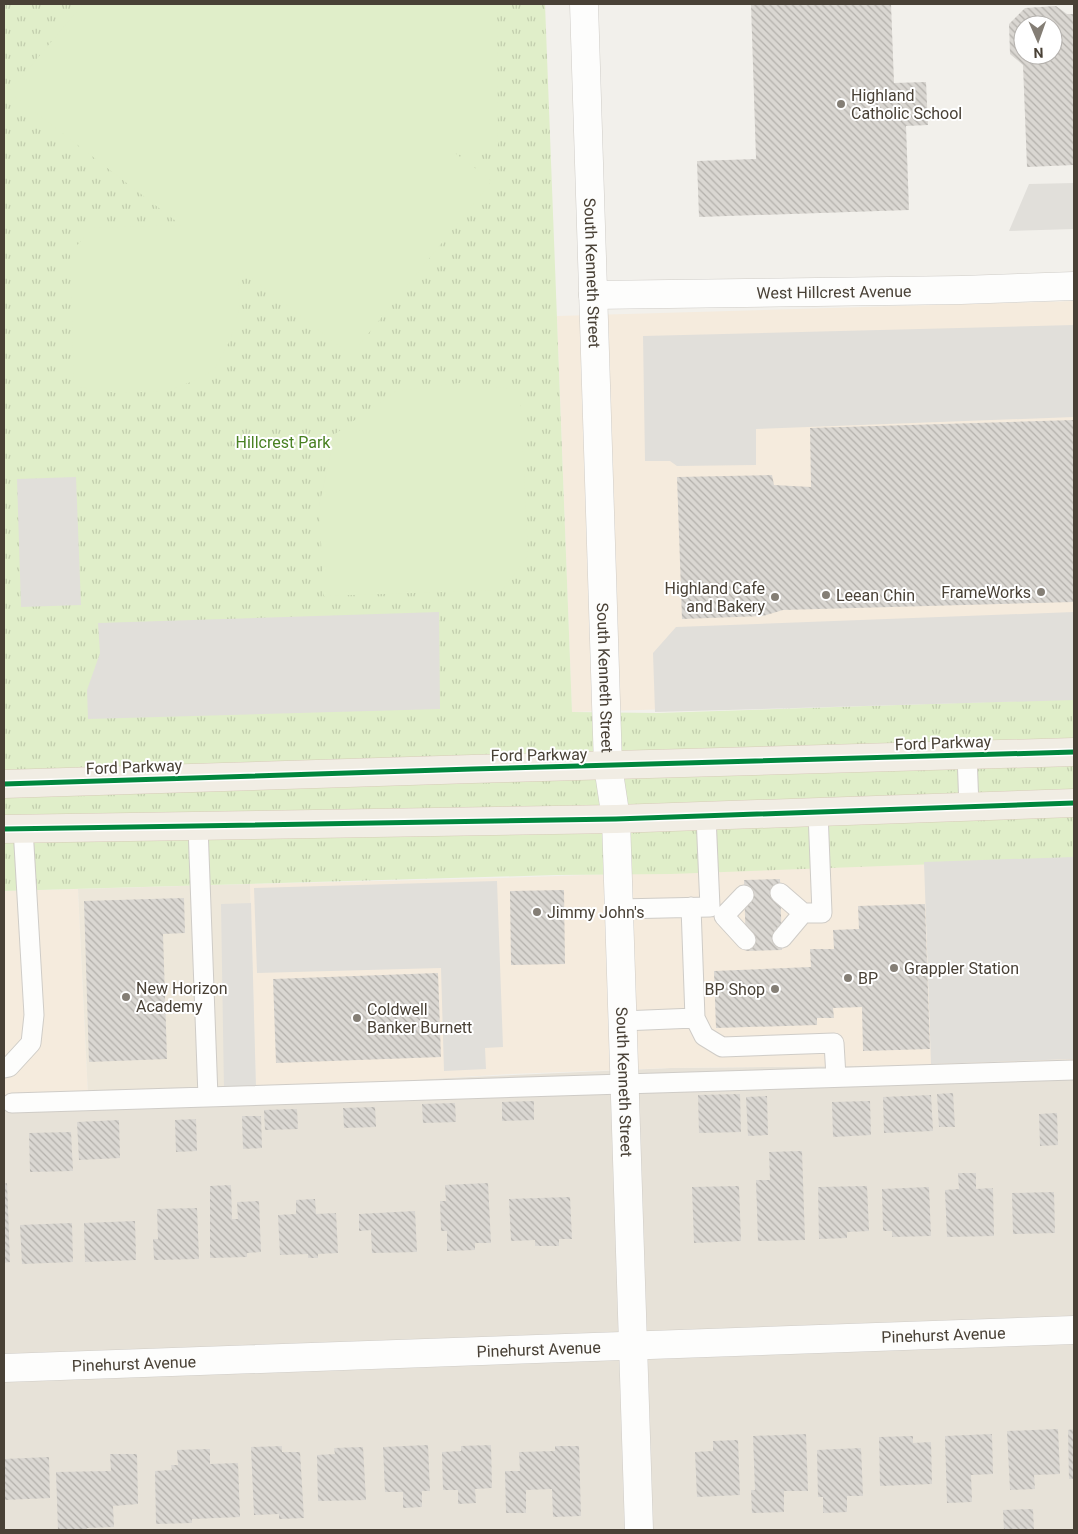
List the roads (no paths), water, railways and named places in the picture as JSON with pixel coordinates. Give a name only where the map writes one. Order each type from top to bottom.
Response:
[{"type":"main road","name":"Ford Parkway","points":[[4,784],[1074,752]]},
{"type":"main road","points":[[14,828],[616,819],[1074,803]]},
{"type":"street","name":"South Kenneth Street","points":[[584,4],[608,766],[616,819],[639,1530]]},
{"type":"street","name":"West Hillcrest Avenue","points":[[593,295],[961,290],[1074,286]]},
{"type":"street","name":"Pinehurst Avenue","points":[[4,1368],[569,1348],[634,1344],[1074,1330]]},
{"type":"lane","points":[[967,755],[969,807]]},
{"type":"lane","points":[[781,914],[822,913],[818,812]]},
{"type":"lane","points":[[706,816],[717,911],[746,940]]},
{"type":"lane","points":[[198,826],[208,1098]]},
{"type":"lane","points":[[4,1068],[9,1068],[31,1043],[34,1015],[14,828]]},
{"type":"lane","points":[[780,893],[803,913]]},
{"type":"lane","points":[[717,911],[744,895]]},
{"type":"lane","points":[[691,907],[695,1018],[704,1036],[722,1047],[834,1043],[836,1077]]},
{"type":"lane","points":[[619,910],[691,907],[745,916]]},
{"type":"lane","points":[[782,938],[803,913]]},
{"type":"lane","points":[[622,1021],[695,1018]]},
{"type":"lane","points":[[12,1103],[1074,1070]]},
{"type":"place","name":"Highland Catholic School","points":[[841,104]]},
{"type":"place","name":"FrameWorks","points":[[1041,592]]},
{"type":"place","name":"Leean Chin","points":[[826,595]]},
{"type":"place","name":"Highland Cafe and Bakery","points":[[775,597]]},
{"type":"place","name":"Jimmy John's","points":[[537,912]]},
{"type":"place","name":"Grappler Station","points":[[894,968]]},
{"type":"place","name":"BP","points":[[848,978]]},
{"type":"place","name":"BP Shop","points":[[775,989]]},
{"type":"place","name":"New Horizon Academy","points":[[126,997]]},
{"type":"place","name":"Coldwell Banker Burnett","points":[[357,1018]]},
{"type":"park label","name":"Hillcrest Park","points":[[283,442]]}]
